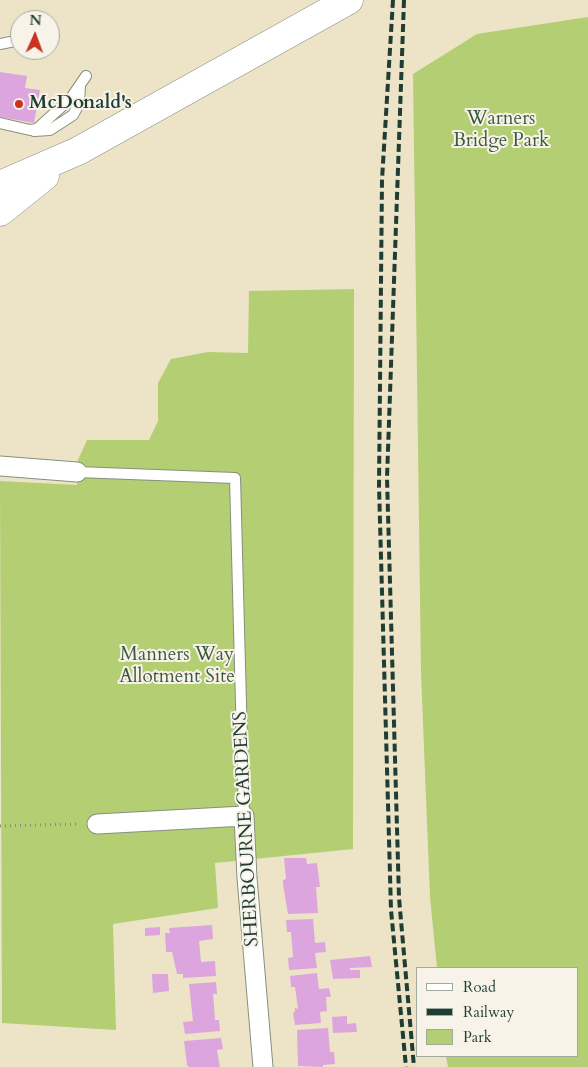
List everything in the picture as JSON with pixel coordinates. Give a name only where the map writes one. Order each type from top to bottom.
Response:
[{"type":"street","points":[[0,184],[78,151],[349,0]]},
{"type":"street","points":[[0,212],[78,151]]},
{"type":"street","points":[[0,466],[78,472]]},
{"type":"street","points":[[97,824],[244,816]]},
{"type":"street","name":"SHERBOURNE GARDENS","points":[[244,816],[247,878],[263,1067]]},
{"type":"lane","points":[[0,124],[30,130],[37,129],[72,98],[84,79]]},
{"type":"lane","name":"SHERBOURNE GARDENS","points":[[78,472],[236,478],[244,816]]},
{"type":"path","points":[[0,826],[97,824]]},
{"type":"green space","name":"Warners Bridge Park","points":[[588,17],[588,1067],[448,1067],[446,1057],[578,1057],[578,967],[437,967],[430,897],[421,673],[413,74],[477,34]]},
{"type":"green space","name":"Manners Way Allotment Site","points":[[354,289],[353,849],[215,863],[218,908],[113,924],[116,1030],[2,1023],[0,481],[77,485],[78,460],[87,440],[149,440],[158,421],[158,383],[171,359],[208,352],[248,353],[249,291]]},
{"type":"building","name":"McDonald's","points":[[0,72],[27,76],[25,88],[40,90],[34,123],[0,117]]},
{"type":"building","points":[[284,858],[306,858],[307,864],[317,863],[320,887],[316,887],[318,913],[288,914],[283,884],[283,880],[286,879]]},
{"type":"building","points":[[313,919],[315,943],[325,942],[326,952],[315,953],[317,968],[289,970],[288,958],[293,957],[291,932],[287,932],[286,920]]},
{"type":"building","points":[[212,925],[213,939],[199,941],[201,962],[215,961],[216,976],[183,978],[183,974],[177,974],[172,952],[166,952],[165,933],[170,933],[169,928]]},
{"type":"building","points":[[160,927],[160,935],[145,936],[145,928]]},
{"type":"building","points":[[370,956],[372,967],[350,968],[350,970],[360,970],[360,978],[333,979],[330,960]]},
{"type":"building","points":[[317,973],[319,989],[329,988],[331,997],[326,997],[327,1011],[320,1012],[321,1023],[295,1025],[293,1013],[295,1008],[298,1009],[295,987],[291,987],[290,976]]},
{"type":"building","points":[[152,974],[168,974],[169,991],[153,993]]},
{"type":"building","points":[[216,982],[217,994],[213,994],[215,1020],[219,1020],[220,1031],[185,1034],[183,1022],[193,1021],[189,984]]},
{"type":"building","points":[[347,1016],[347,1024],[356,1023],[357,1032],[333,1033],[332,1017]]},
{"type":"building","points":[[328,1028],[330,1052],[334,1052],[335,1064],[323,1065],[323,1067],[298,1066],[297,1030]]},
{"type":"building","points":[[221,1038],[223,1049],[217,1050],[220,1067],[189,1067],[187,1065],[184,1041]]},
{"type":"railway","points":[[393,0],[382,180],[379,486],[391,910],[406,1067]]},
{"type":"railway","points":[[404,0],[387,478],[399,898],[414,1067]]},
{"type":"place","name":"McDonald's","points":[[19,104]]}]
